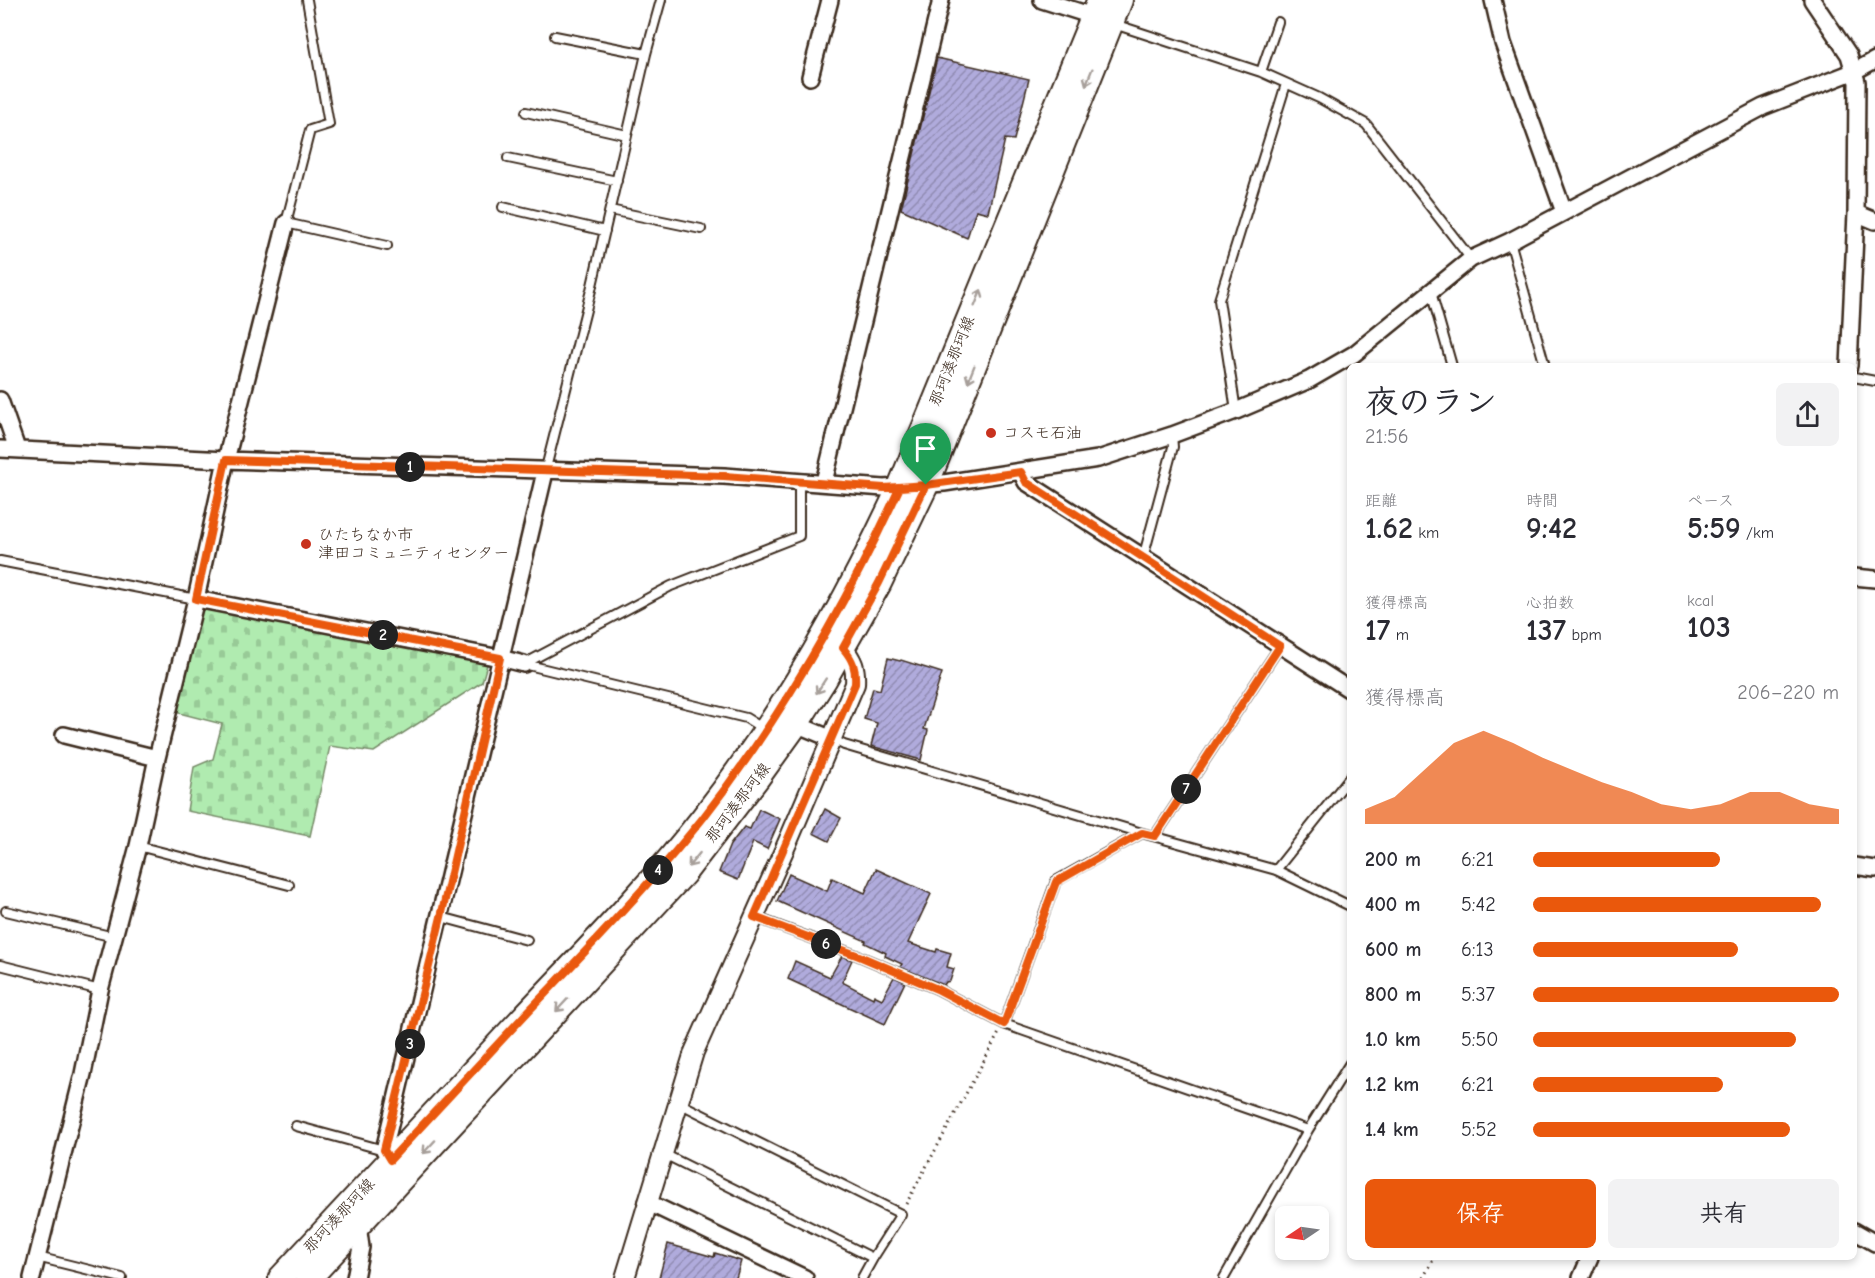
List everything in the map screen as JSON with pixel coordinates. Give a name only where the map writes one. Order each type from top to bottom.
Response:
[{"type":"main road","name":"那珂湊那珂線","points":[[281,1278],[387,1155],[634,899],[703,818],[766,730],[824,637],[879,533],[1101,13],[1120,0]]},
{"type":"main road","name":"那珂湊那珂線","points":[[309,1278],[684,873],[796,724],[843,648],[879,583],[926,485],[1101,13]]},
{"type":"street","points":[[810,77],[830,0]]},
{"type":"street","points":[[824,482],[941,0]]},
{"type":"street","points":[[1042,0],[1101,13]]},
{"type":"street","points":[[1493,0],[1503,43],[1564,212]]},
{"type":"street","points":[[1812,0],[1849,55],[1857,82],[1856,213],[1849,363]]},
{"type":"street","points":[[0,449],[545,472],[724,476],[884,488],[926,485],[1098,459],[1236,411],[1308,380],[1354,354],[1471,259],[1510,241],[1763,107],[1855,71],[1875,60]]},
{"type":"street","points":[[1856,213],[1875,222]]},
{"type":"street","points":[[32,1278],[83,1074],[100,990],[138,846],[226,460],[285,223]]},
{"type":"street","points":[[0,400],[17,449]]},
{"type":"street","points":[[387,1155],[500,658],[545,472]]},
{"type":"street","points":[[1021,472],[1026,482],[1347,688]]},
{"type":"street","points":[[1857,578],[1875,579]]},
{"type":"street","points":[[196,599],[524,664]]},
{"type":"street","points":[[625,1278],[694,1052],[855,684],[856,670],[852,659],[843,648]]},
{"type":"street","points":[[796,724],[832,739]]},
{"type":"street","points":[[64,735],[157,758]]},
{"type":"street","points":[[1857,866],[1875,869]]},
{"type":"street","points":[[647,1202],[805,1278]]},
{"type":"street","points":[[355,1278],[361,1247],[358,1225]]},
{"type":"street","points":[[1857,1233],[1875,1243]]},
{"type":"street","points":[[1581,1278],[1589,1260]]},
{"type":"lane","points":[[307,0],[329,124],[310,130],[285,223],[387,246]]},
{"type":"lane","points":[[545,472],[661,0]]},
{"type":"lane","points":[[1101,13],[1262,72],[1366,124],[1471,259]]},
{"type":"lane","points":[[1262,72],[1278,22]]},
{"type":"lane","points":[[555,36],[646,54]]},
{"type":"lane","points":[[1236,411],[1219,300],[1286,84]]},
{"type":"lane","points":[[526,112],[627,135]]},
{"type":"lane","points":[[508,158],[616,181]]},
{"type":"lane","points":[[503,207],[605,231]]},
{"type":"lane","points":[[610,210],[701,229]]},
{"type":"lane","points":[[1510,241],[1544,363]]},
{"type":"lane","points":[[1431,292],[1451,363]]},
{"type":"lane","points":[[1857,378],[1875,381]]},
{"type":"lane","points":[[1143,558],[1173,447],[1172,435]]},
{"type":"lane","points":[[524,664],[671,586],[799,536],[799,480]]},
{"type":"lane","points":[[0,561],[196,599]]},
{"type":"lane","points":[[1155,836],[1280,646]]},
{"type":"lane","points":[[524,664],[746,718],[766,730]]},
{"type":"lane","points":[[832,739],[855,748],[1142,833],[1276,870],[1347,905]]},
{"type":"lane","points":[[1276,870],[1347,781]]},
{"type":"lane","points":[[1004,1024],[1056,882],[1142,833]]},
{"type":"lane","points":[[138,846],[289,885]]},
{"type":"lane","points":[[6,911],[114,937]]},
{"type":"lane","points":[[441,917],[527,940]]},
{"type":"lane","points":[[754,917],[859,956],[927,985],[1004,1024],[1308,1130]]},
{"type":"lane","points":[[0,965],[100,990]]},
{"type":"lane","points":[[1224,1278],[1308,1130],[1347,1068]]},
{"type":"lane","points":[[679,1103],[901,1214],[862,1278]]},
{"type":"lane","points":[[296,1126],[387,1155]]},
{"type":"lane","points":[[663,1153],[873,1258]]},
{"type":"lane","points":[[38,1257],[122,1278]]},
{"type":"path","points":[[901,1214],[1004,1024]]},
{"type":"path","points":[[1423,1278],[1433,1260]]},
{"type":"green space","points":[[196,606],[488,661],[482,682],[374,752],[330,746],[310,836],[187,811],[194,767],[213,759],[222,724],[175,712]]},
{"type":"building","points":[[937,58],[1029,79],[1014,140],[1005,139],[988,213],[976,210],[967,238],[901,209]]},
{"type":"building","points":[[888,658],[942,673],[924,729],[928,730],[921,760],[871,746],[877,723],[864,719],[873,688],[880,690]]},
{"type":"building","points":[[759,809],[780,819],[767,849],[753,842],[738,880],[719,872],[730,845],[744,827],[750,829]]},
{"type":"building","points":[[825,809],[841,818],[829,841],[813,833]]},
{"type":"building","points":[[876,869],[931,894],[908,943],[936,952],[937,949],[951,953],[947,967],[954,969],[950,981],[944,985],[900,967],[902,964],[885,956],[886,953],[865,943],[866,941],[777,901],[789,874],[827,891],[832,878],[865,893]]},
{"type":"building","points":[[842,956],[852,960],[842,982],[873,998],[874,995],[882,999],[894,977],[905,982],[885,1024],[788,979],[795,961],[830,977]]},
{"type":"building","points":[[668,1244],[714,1257],[715,1253],[741,1261],[736,1278],[659,1278]]},
{"type":"place","name":"コスモ石油","points":[[991,433]]},
{"type":"place","name":"ひたちなか市 津田コミュニティセンター","points":[[306,544]]},
{"type":"route","points":[[926,485],[884,488],[724,476],[226,460],[196,599],[500,658],[441,917],[384,1150],[390,1160],[581,957],[703,818],[777,716],[824,637],[879,533],[900,487],[926,485],[879,583],[843,648],[852,659],[856,670],[855,684],[754,917],[859,956],[937,989],[1004,1024],[1056,882],[1142,833],[1155,836],[1280,646],[1026,482],[1021,472],[926,485]]}]
